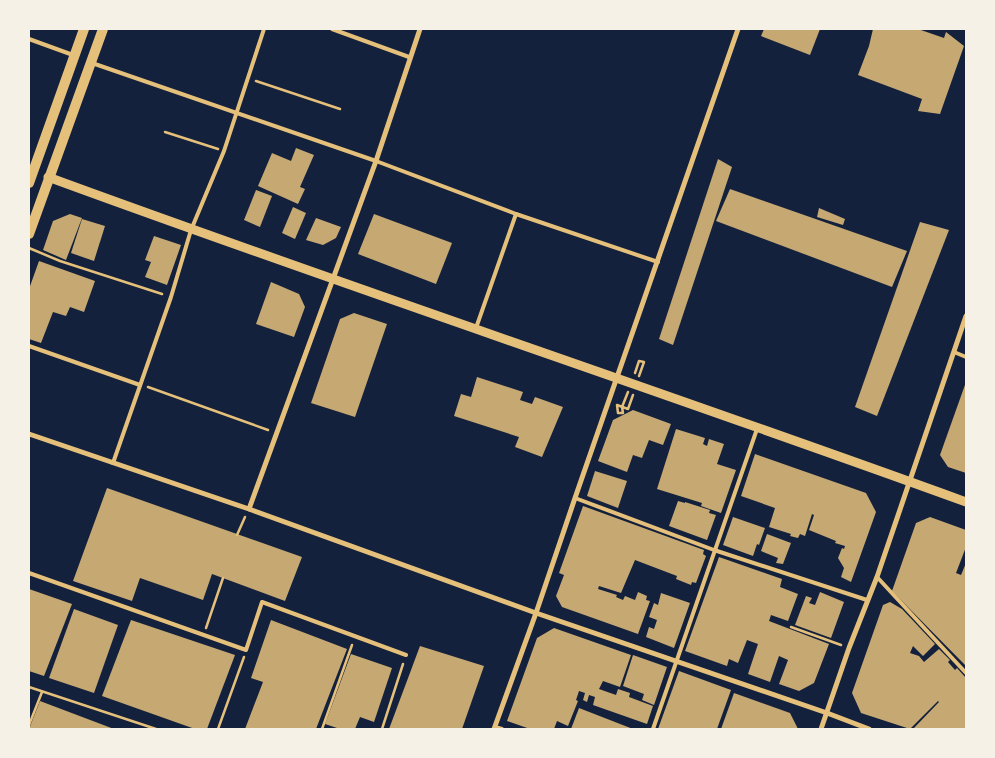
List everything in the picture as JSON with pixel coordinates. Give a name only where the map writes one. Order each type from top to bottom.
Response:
[{"type":"main road","points":[[29,183],[31,171],[84,29]]},
{"type":"main road","points":[[29,234],[103,29]]},
{"type":"main road","points":[[31,171],[48,178]]},
{"type":"street","points":[[249,509],[334,279],[420,29]]},
{"type":"street","points":[[494,728],[536,613],[738,29]]},
{"type":"street","points":[[48,178],[966,502]]},
{"type":"street","points":[[821,729],[849,648],[877,577],[966,316]]},
{"type":"street","points":[[29,434],[249,509],[536,613],[869,729]]},
{"type":"lane","points":[[113,463],[171,297],[192,230],[224,151],[264,29]]},
{"type":"lane","points":[[332,29],[410,57]]},
{"type":"lane","points":[[29,39],[75,56]]},
{"type":"lane","points":[[90,62],[376,161],[516,214],[658,262]]},
{"type":"lane","points":[[476,328],[516,214]]},
{"type":"lane","points":[[29,346],[140,384]]},
{"type":"lane","points":[[954,352],[966,357]]},
{"type":"lane","points":[[653,729],[758,427]]},
{"type":"lane","points":[[575,498],[714,550],[867,600]]},
{"type":"lane","points":[[29,573],[246,650],[262,602],[406,655]]},
{"type":"lane","points":[[877,577],[966,673]]},
{"type":"lane","points":[[494,728],[502,729]]},
{"type":"path","points":[[249,79],[340,109]]},
{"type":"path","points":[[166,132],[224,151]]},
{"type":"path","points":[[29,248],[60,261],[171,297]]},
{"type":"path","points":[[637,368],[639,361],[644,362],[641,371]]},
{"type":"path","points":[[140,384],[277,433]]},
{"type":"path","points":[[622,407],[623,413],[618,413],[617,406],[628,409]]},
{"type":"path","points":[[237,535],[249,509]]},
{"type":"path","points":[[204,634],[223,578]]},
{"type":"path","points":[[791,627],[849,648]]},
{"type":"path","points":[[322,729],[355,636]]},
{"type":"path","points":[[218,729],[246,650]]},
{"type":"path","points":[[382,729],[406,655]]},
{"type":"path","points":[[29,687],[156,729]]},
{"type":"path","points":[[29,726],[42,691]]},
{"type":"building","points":[[764,29],[820,29],[810,55],[761,36]]},
{"type":"building","points":[[873,29],[918,29],[944,38],[946,32],[964,46],[940,114],[918,111],[922,99],[858,75]]},
{"type":"building","points":[[296,148],[314,155],[300,187],[305,189],[298,204],[258,186],[272,153],[291,161]]},
{"type":"building","points":[[718,159],[732,167],[673,345],[659,339]]},
{"type":"building","points":[[730,189],[907,251],[892,287],[716,221]]},
{"type":"building","points":[[256,190],[272,196],[260,227],[244,220]]},
{"type":"building","points":[[293,207],[306,213],[295,239],[282,233]]},
{"type":"building","points":[[819,208],[845,219],[843,225],[817,217]]},
{"type":"building","points":[[70,214],[82,218],[66,260],[43,250],[53,221]]},
{"type":"building","points":[[374,214],[452,243],[436,284],[358,254]]},
{"type":"building","points":[[316,218],[341,227],[336,238],[323,245],[306,240]]},
{"type":"building","points":[[82,219],[105,226],[94,261],[71,253]]},
{"type":"building","points":[[920,222],[949,230],[877,416],[855,407]]},
{"type":"building","points":[[154,236],[181,245],[167,285],[145,277],[151,262],[145,260]]},
{"type":"building","points":[[39,261],[95,281],[84,312],[70,307],[66,316],[53,312],[41,343],[29,339],[29,289]]},
{"type":"building","points":[[271,282],[299,294],[305,307],[294,337],[256,324]]},
{"type":"building","points":[[354,313],[387,324],[355,417],[311,403],[340,319]]},
{"type":"building","points":[[477,377],[523,392],[520,400],[532,404],[535,397],[563,407],[542,457],[515,447],[519,437],[454,416],[461,394],[471,397]]},
{"type":"building","points":[[966,382],[966,473],[948,467],[940,455]]},
{"type":"building","points":[[633,410],[671,424],[663,445],[649,440],[642,458],[633,455],[627,472],[598,461],[613,420]]},
{"type":"building","points":[[676,429],[705,438],[703,444],[707,446],[709,439],[724,444],[717,464],[736,470],[721,513],[701,506],[702,503],[657,489]]},
{"type":"building","points":[[755,454],[866,493],[876,512],[851,582],[841,577],[844,568],[838,558],[842,548],[844,549],[845,546],[809,530],[814,515],[812,514],[805,536],[800,534],[798,538],[790,536],[791,534],[769,527],[775,508],[741,496]]},
{"type":"building","points":[[595,471],[627,481],[618,508],[587,496]]},
{"type":"building","points":[[107,488],[302,557],[285,601],[212,574],[203,600],[140,578],[132,601],[73,581]]},
{"type":"building","points":[[678,501],[710,510],[709,513],[716,515],[707,540],[669,526]]},
{"type":"building","points":[[583,506],[704,550],[703,554],[706,556],[696,583],[692,582],[691,585],[676,579],[677,576],[635,560],[621,593],[599,586],[598,589],[617,595],[616,597],[623,600],[625,596],[635,600],[638,592],[647,596],[646,600],[650,601],[638,634],[562,607],[556,596],[564,575],[559,573]]},
{"type":"building","points":[[733,517],[765,528],[753,556],[723,545]]},
{"type":"building","points":[[930,517],[966,530],[966,547],[956,573],[961,575],[966,563],[966,666],[892,591],[916,523]]},
{"type":"building","points":[[767,534],[791,543],[783,564],[776,563],[778,558],[761,551]]},
{"type":"building","points":[[719,557],[782,579],[780,587],[798,594],[788,621],[771,615],[769,621],[829,644],[814,683],[799,691],[779,684],[788,660],[779,656],[770,682],[748,674],[758,644],[747,640],[738,663],[729,659],[727,666],[685,651]]},
{"type":"building","points":[[29,589],[72,604],[44,676],[29,671]]},
{"type":"building","points":[[820,592],[844,602],[831,638],[795,625],[806,596],[812,598],[809,603],[815,605]]},
{"type":"building","points":[[661,593],[690,603],[674,648],[646,637],[649,627],[654,629],[657,620],[649,617],[654,603],[658,605]]},
{"type":"building","points":[[890,602],[902,609],[935,644],[923,656],[913,646],[910,653],[919,656],[924,662],[939,649],[950,660],[948,662],[955,670],[957,668],[966,678],[966,729],[914,728],[938,701],[910,729],[861,713],[852,693],[883,605]]},
{"type":"building","points":[[74,609],[118,625],[94,693],[49,678]]},
{"type":"building","points":[[131,620],[235,655],[207,729],[195,729],[102,696]]},
{"type":"building","points":[[271,620],[347,649],[316,729],[245,729],[263,682],[251,678]]},
{"type":"building","points":[[554,628],[631,655],[620,687],[603,681],[599,689],[616,695],[618,689],[630,693],[629,697],[653,706],[647,724],[593,705],[595,697],[589,695],[587,702],[583,700],[585,693],[579,691],[576,700],[578,701],[568,726],[557,721],[554,729],[530,729],[507,721],[537,638]]},
{"type":"building","points":[[420,646],[484,666],[462,729],[389,729]]},
{"type":"building","points":[[351,654],[392,668],[374,722],[360,717],[355,729],[340,729],[325,724]]},
{"type":"building","points":[[633,655],[667,667],[654,705],[642,700],[644,694],[623,686]]},
{"type":"building","points":[[679,671],[731,690],[717,729],[658,729]]},
{"type":"building","points":[[734,693],[790,713],[798,729],[721,729]]},
{"type":"building","points":[[40,701],[114,729],[29,729]]},
{"type":"building","points":[[579,708],[633,729],[571,729]]}]
